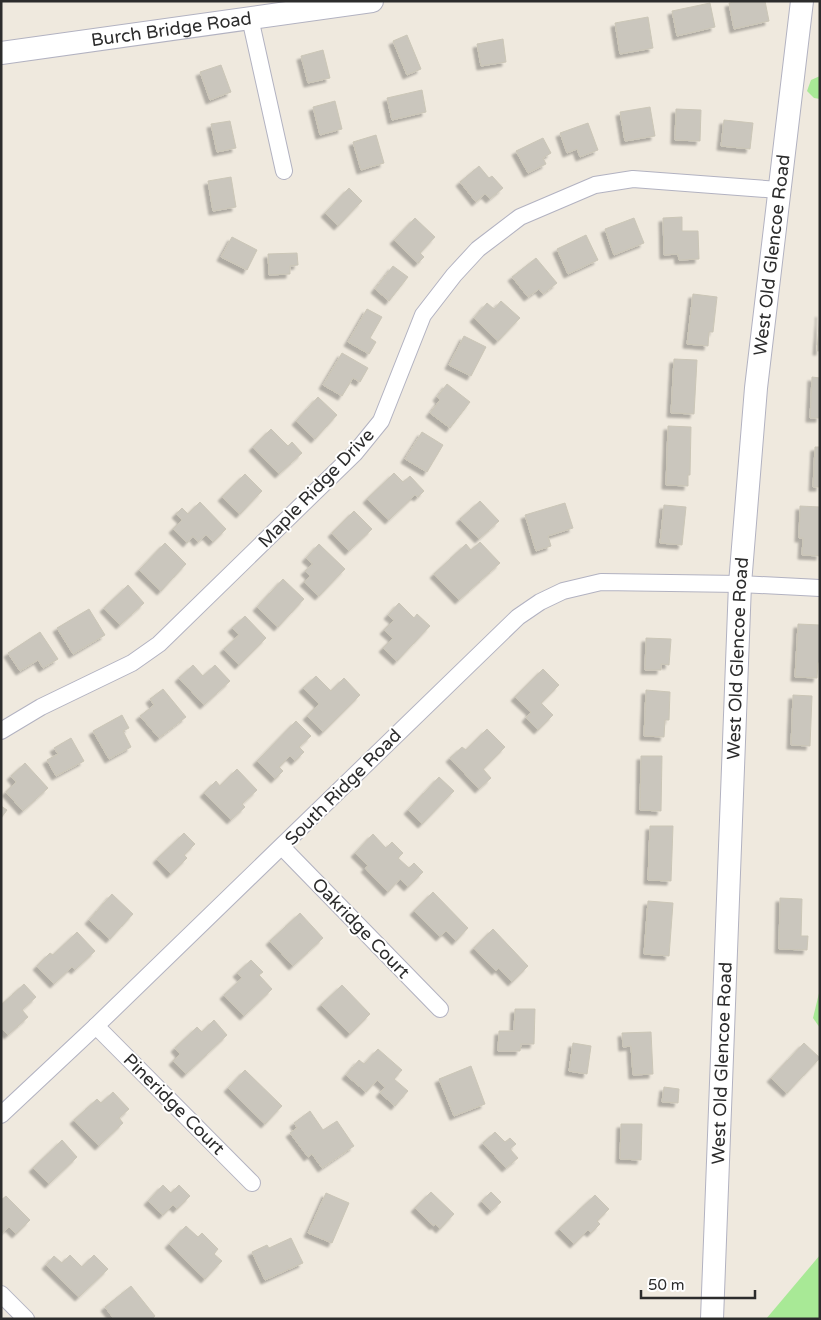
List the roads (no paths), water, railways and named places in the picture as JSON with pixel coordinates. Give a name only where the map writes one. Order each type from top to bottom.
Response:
[{"type":"street","name":"Burch Bridge Road","points":[[1,54],[372,1]]},
{"type":"street","name":"West Old Glencoe Road","points":[[712,1319],[740,584],[756,388],[802,1]]},
{"type":"street","points":[[250,18],[284,172]]},
{"type":"street","name":"Maple Ridge Drive","points":[[1,731],[41,707],[132,663],[159,644],[355,453],[381,421],[423,315],[454,275],[478,249],[520,217],[595,185],[633,179],[779,190]]},
{"type":"street","name":"South Ridge Road","points":[[1,1115],[282,847],[518,617],[540,602],[563,591],[601,582],[740,584],[820,588]]},
{"type":"street","name":"Oakridge Court","points":[[282,847],[440,1009]]},
{"type":"street","name":"Pineridge Court","points":[[96,1026],[252,1183]]},
{"type":"street","points":[[1,1294],[26,1319]]}]
